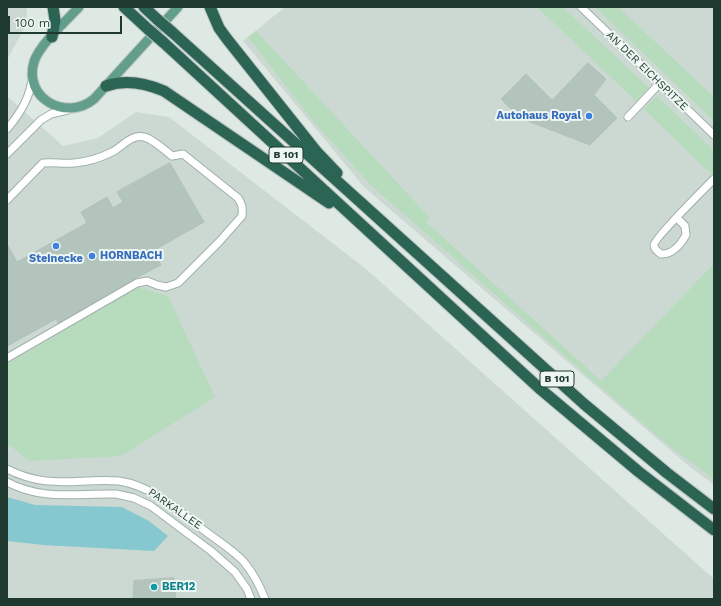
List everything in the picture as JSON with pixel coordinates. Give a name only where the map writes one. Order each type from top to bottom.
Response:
[{"type":"highway","points":[[52,37],[55,20],[54,7]]},
{"type":"highway","name":"B 101","points":[[124,7],[565,410],[639,472],[714,530]]},
{"type":"highway","name":"B 101","points":[[144,7],[584,404],[656,464],[714,509]]},
{"type":"highway","points":[[210,7],[219,28],[316,151],[398,237]]},
{"type":"highway","points":[[106,86],[121,82],[134,82],[154,87],[173,96],[317,194],[408,268]]},
{"type":"main road","points":[[79,7],[36,57],[33,68],[36,87],[44,99],[59,107],[72,109],[90,102],[178,7]]},
{"type":"street","name":"AN DER EICHSPITZE","points":[[581,7],[714,135]]},
{"type":"street","points":[[7,128],[15,119],[27,100],[33,74]]},
{"type":"street","points":[[628,117],[660,83]]},
{"type":"street","points":[[7,154],[45,117],[56,112],[72,109]]},
{"type":"street","points":[[7,200],[43,164],[51,162],[74,163],[94,159],[120,148],[128,140],[135,137],[144,137],[172,156],[183,154],[238,198],[242,204],[243,211],[242,216],[219,242],[178,283],[166,287],[147,281],[137,283],[7,358]]},
{"type":"street","points":[[677,218],[685,226],[686,236],[671,252],[668,254],[661,254],[655,249],[654,244],[677,218],[714,179]]},
{"type":"street","name":"PARKALLEE","points":[[7,469],[18,475],[49,482],[119,481],[130,483],[147,490],[187,518],[244,562],[256,579],[265,599]]},
{"type":"street","name":"PARKALLEE","points":[[7,482],[25,490],[42,494],[116,494],[125,495],[142,501],[160,512],[225,562],[242,581],[251,599]]},
{"type":"shaded area","points":[[7,7],[27,7],[26,25],[7,60]]},
{"type":"shaded area","points":[[285,7],[714,7],[714,485],[690,467],[364,187],[243,41]]},
{"type":"shaded area","points":[[7,96],[63,146],[98,138],[136,112],[169,117],[366,269],[714,579],[714,599],[7,599]]},
{"type":"green space","points":[[537,7],[563,7],[649,88],[636,101]]},
{"type":"green space","points":[[595,7],[618,7],[714,97],[714,121]]},
{"type":"green space","points":[[256,31],[430,218],[426,222],[601,381],[714,264],[714,479],[668,445],[371,185],[314,122],[248,37]]},
{"type":"green space","points":[[657,96],[714,151],[714,170],[711,174],[644,109]]},
{"type":"green space","points":[[135,288],[142,288],[168,296],[215,397],[121,456],[29,461],[7,443],[7,364]]},
{"type":"water","points":[[7,497],[35,505],[122,507],[149,521],[168,536],[154,551],[44,545],[7,541]]},
{"type":"building","points":[[588,63],[606,79],[594,95],[617,118],[590,145],[520,118],[501,99],[526,74],[552,100]]},
{"type":"building","name":"HORNBACH","points":[[170,163],[204,222],[153,251],[161,265],[58,323],[56,319],[7,346],[7,244],[17,262],[87,223],[81,212],[107,197],[113,208],[123,202],[117,192]]},
{"type":"building","name":"BER12","points":[[174,578],[176,599],[133,599],[134,581]]},
{"type":"place","name":"Autohaus Royal","points":[[589,116]]},
{"type":"place","name":"Steinecke","points":[[56,246]]},
{"type":"place","name":"HORNBACH","points":[[92,256]]},
{"type":"place","name":"BER12","points":[[154,587]]}]
